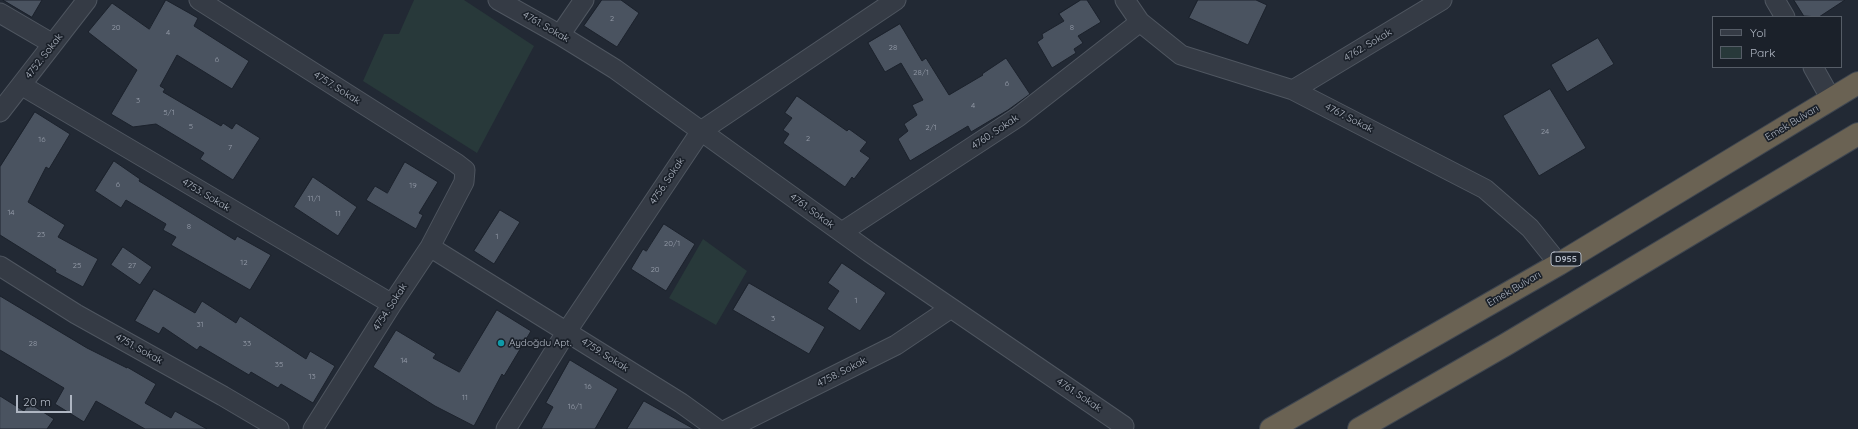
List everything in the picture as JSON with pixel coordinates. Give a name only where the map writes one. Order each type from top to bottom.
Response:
[{"type":"highway","name":"Emek Bulvarı","points":[[1271,429],[1559,264],[1858,83]]},
{"type":"highway","points":[[1359,429],[1512,341],[1858,134]]},
{"type":"street","name":"4752. Sokak","points":[[0,112],[87,0]]},
{"type":"street","name":"4757. Sokak","points":[[199,0],[456,163],[465,170],[464,182]]},
{"type":"street","name":"4761. Sokak","points":[[498,0],[560,35],[615,69],[842,232],[1124,426]]},
{"type":"street","points":[[560,35],[584,0]]},
{"type":"street","name":"4756. Sokak","points":[[506,429],[567,331],[701,131],[896,0]]},
{"type":"street","name":"4767. Sokak","points":[[1125,0],[1140,22],[1181,55],[1293,90],[1485,189],[1530,228],[1559,264]]},
{"type":"street","name":"4762. Sokak","points":[[1293,90],[1442,0]]},
{"type":"street","points":[[1775,0],[1784,16]]},
{"type":"street","points":[[0,13],[53,44]]},
{"type":"street","name":"4760. Sokak","points":[[842,232],[1018,117],[1140,22]]},
{"type":"street","points":[[1814,68],[1831,99]]},
{"type":"street","name":"4753. Sokak","points":[[21,85],[392,304]]},
{"type":"street","name":"4754. Sokak","points":[[313,429],[430,247],[464,182]]},
{"type":"street","name":"4759. Sokak","points":[[430,247],[681,403],[718,429]]},
{"type":"street","name":"4751. Sokak","points":[[0,266],[76,314],[279,429]]},
{"type":"street","name":"4758. Sokak","points":[[728,429],[896,345],[951,308]]},
{"type":"green space","points":[[414,0],[464,0],[534,46],[477,153],[363,81],[384,34],[399,34]]},
{"type":"green space","points":[[703,239],[747,271],[716,325],[669,298]]},
{"type":"building","points":[[3,0],[42,0],[32,17]]},
{"type":"building","points":[[166,0],[198,18],[194,26],[249,61],[232,89],[177,55],[160,86],[165,89],[163,92],[221,126],[223,123],[232,129],[236,123],[260,138],[233,180],[200,159],[204,153],[156,124],[133,127],[111,114],[137,70],[88,32],[112,3],[149,29]]},
{"type":"building","points":[[602,0],[621,0],[639,13],[617,47],[584,26]]},
{"type":"building","points":[[1081,0],[1087,0],[1101,22],[1078,36],[1083,43],[1074,49],[1076,53],[1052,68],[1037,42],[1043,38],[1042,34],[1064,21],[1059,14]]},
{"type":"building","points":[[1198,0],[1256,0],[1267,5],[1248,45],[1189,18]]},
{"type":"building","points":[[1794,0],[1845,0],[1821,16],[1804,16]]},
{"type":"building","points":[[900,24],[922,61],[926,58],[949,95],[983,75],[982,74],[1006,58],[1030,94],[1008,110],[971,132],[968,126],[910,161],[898,139],[908,131],[904,124],[917,115],[912,105],[923,100],[901,63],[885,72],[868,43]]},
{"type":"building","points":[[1598,38],[1614,64],[1567,92],[1551,65]]},
{"type":"building","points":[[1550,89],[1586,148],[1539,176],[1503,116]]},
{"type":"building","points":[[797,96],[847,131],[849,129],[867,142],[860,151],[870,158],[854,179],[852,177],[845,187],[783,143],[789,134],[783,130],[792,118],[785,113]]},
{"type":"building","points":[[35,112],[70,134],[49,169],[46,167],[28,202],[65,225],[58,237],[98,259],[83,287],[55,272],[56,270],[0,235],[0,167]]},
{"type":"building","points":[[114,161],[140,179],[139,181],[235,240],[237,236],[271,255],[250,290],[171,245],[176,237],[163,230],[166,224],[126,200],[121,208],[95,191]]},
{"type":"building","points":[[405,162],[438,182],[419,213],[423,215],[416,229],[366,200],[375,186],[387,193]]},
{"type":"building","points":[[313,177],[357,207],[338,236],[294,207]]},
{"type":"building","points":[[500,210],[520,222],[494,264],[474,251]]},
{"type":"building","points":[[664,224],[695,244],[666,291],[631,269],[643,249],[646,251]]},
{"type":"building","points":[[123,247],[152,267],[140,285],[111,265]]},
{"type":"building","points":[[842,263],[886,293],[860,331],[827,309],[839,291],[828,283]]},
{"type":"building","points":[[749,283],[825,327],[809,354],[733,310]]},
{"type":"building","points":[[154,289],[195,313],[202,301],[236,323],[240,316],[306,359],[310,351],[335,366],[313,403],[281,384],[278,388],[251,372],[249,375],[200,346],[197,350],[163,327],[159,334],[135,321]]},
{"type":"building","points":[[0,296],[87,348],[127,367],[156,384],[145,403],[171,418],[175,411],[207,429],[145,429],[96,401],[84,422],[55,404],[64,388],[0,350]]},
{"type":"building","points":[[497,310],[531,331],[504,376],[502,374],[474,426],[435,406],[373,367],[396,330],[436,354],[433,358],[459,372]]},
{"type":"building","points":[[570,360],[618,389],[595,429],[541,429],[553,407],[546,403]]},
{"type":"building","points":[[0,396],[24,411],[29,403],[54,419],[47,429],[0,429]]},
{"type":"building","points":[[644,401],[694,429],[627,429]]},
{"type":"place","name":"Aydoğdu Apt.","points":[[501,343]]}]
